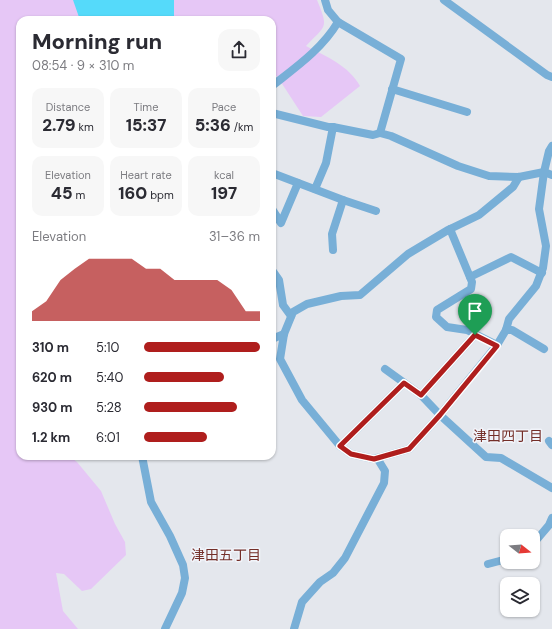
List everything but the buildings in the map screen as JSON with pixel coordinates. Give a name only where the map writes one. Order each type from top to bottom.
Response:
[{"type":"street","points":[[325,0],[328,10],[338,22],[401,59],[380,133]]},
{"type":"street","points":[[449,1],[510,49],[552,77]]},
{"type":"street","points":[[276,83],[307,58],[330,35],[338,22]]},
{"type":"street","points":[[392,89],[467,112]]},
{"type":"street","points":[[276,114],[328,127],[373,135],[380,133],[391,136],[458,166],[489,176],[519,177],[548,173]]},
{"type":"street","points":[[315,189],[326,163],[333,127]]},
{"type":"street","points":[[519,177],[513,187],[479,215],[450,229],[408,254],[360,295],[341,296],[307,304],[293,312],[284,334],[280,359],[302,400],[340,446],[351,454],[374,459],[409,449],[440,415],[497,346],[506,330],[509,319],[536,286],[542,274],[546,246],[539,209],[548,173],[549,151],[552,146]]},
{"type":"street","points":[[276,175],[376,211]]},
{"type":"street","points":[[276,215],[281,223],[298,183]]},
{"type":"street","points":[[333,250],[332,234],[343,200]]},
{"type":"street","points":[[450,229],[472,282],[471,290],[436,310],[436,317],[447,327],[467,330],[497,346]]},
{"type":"street","points":[[470,277],[511,257],[542,274]]},
{"type":"street","points":[[276,276],[279,280],[283,305],[292,316]]},
{"type":"street","points":[[506,330],[512,330],[544,349]]},
{"type":"street","points":[[276,337],[284,334]]},
{"type":"street","points":[[421,395],[475,335]]},
{"type":"street","points":[[386,369],[421,395],[440,415],[486,457],[501,458],[552,488]]},
{"type":"street","points":[[340,446],[404,383]]},
{"type":"street","points":[[294,629],[302,602],[320,582],[333,573],[346,558],[384,483],[385,471],[377,458]]},
{"type":"street","points":[[143,460],[151,502],[170,536],[183,565],[185,578],[182,593],[165,629]]},
{"type":"street","points":[[540,536],[549,525],[552,518]]},
{"type":"street","points":[[488,564],[500,561]]},
{"type":"shaded area","points":[[0,0],[317,0],[323,16],[324,26],[306,46],[343,67],[350,73],[360,86],[321,117],[303,116],[276,77],[276,16],[16,16],[16,460],[74,460],[77,462],[101,491],[115,524],[125,542],[126,555],[91,589],[82,591],[64,574],[56,573],[63,611],[78,629],[0,629]]},
{"type":"water","points":[[73,0],[174,0],[174,16],[79,16]]},
{"type":"district","name":"津田四丁目","points":[[508,436]]},
{"type":"district","name":"津田五丁目","points":[[226,555]]},
{"type":"route","points":[[475,335],[497,346],[440,415],[409,449],[374,459],[351,454],[340,446],[404,383],[421,395],[475,335]]}]
